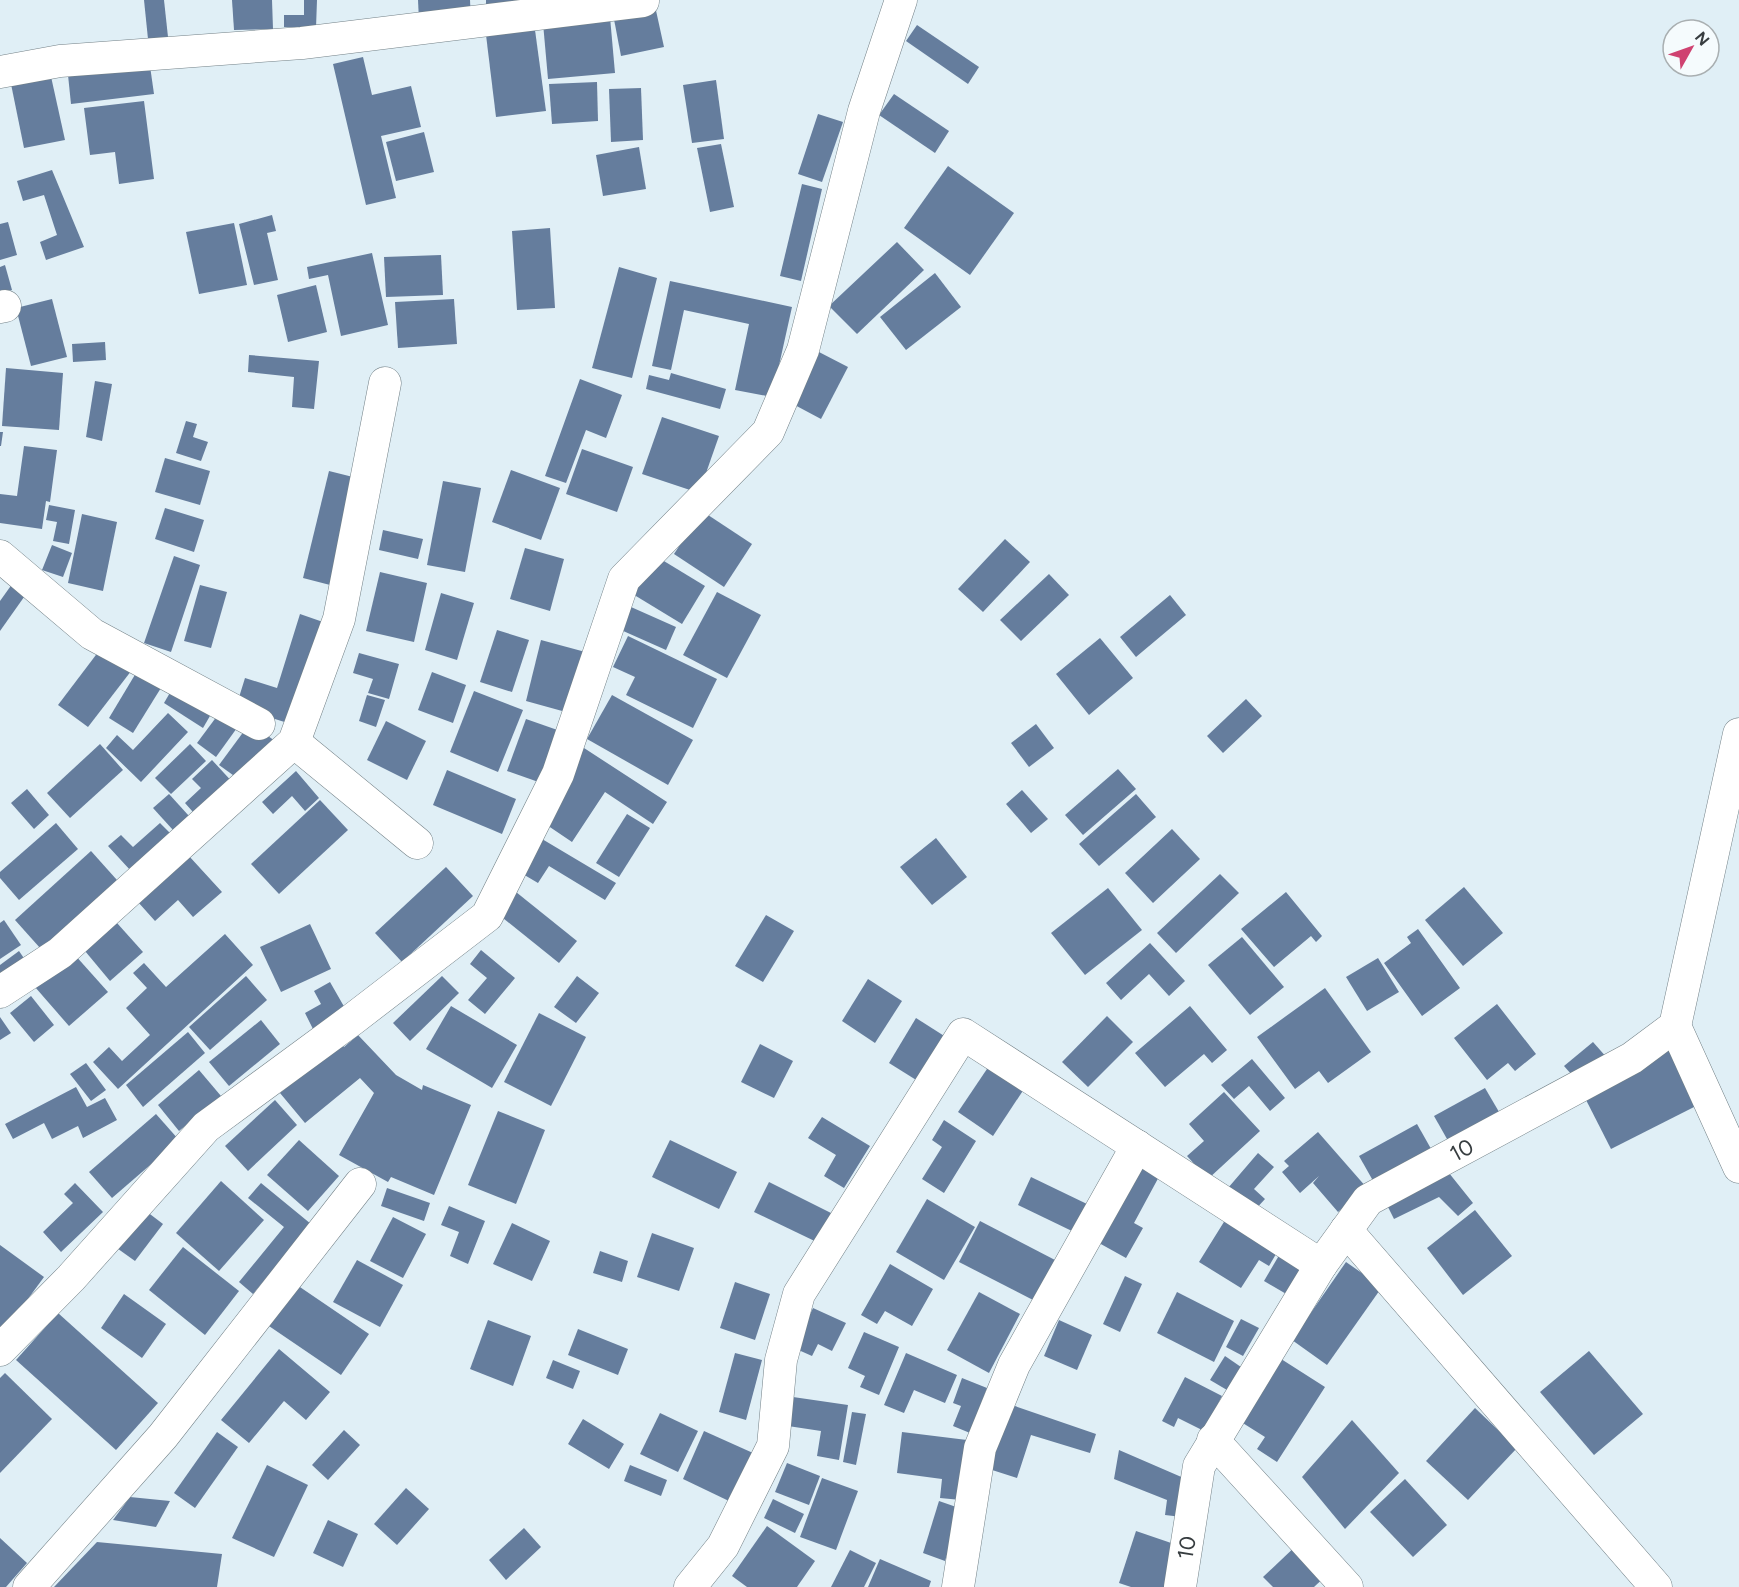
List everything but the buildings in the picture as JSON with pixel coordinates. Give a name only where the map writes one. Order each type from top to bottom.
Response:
[{"type":"street","points":[[0,72],[60,61],[302,43],[643,0]]},
{"type":"street","points":[[0,1350],[71,1278],[206,1127],[353,1019],[487,916],[558,774],[624,579],[768,432],[803,350],[864,111],[901,0]]},
{"type":"street","points":[[0,992],[60,953],[294,742],[339,619],[385,383]]},
{"type":"street","points":[[0,556],[92,633],[259,724]]},
{"type":"street","points":[[1739,734],[1675,1026],[1739,1167]]},
{"type":"street","points":[[294,742],[417,843]]},
{"type":"street","name":"10","points":[[1180,1587],[1199,1466],[1321,1265],[1368,1200],[1632,1058],[1675,1026]]},
{"type":"street","points":[[690,1587],[723,1546],[773,1446],[781,1360],[799,1294],[963,1034],[1321,1265]]},
{"type":"street","points":[[958,1587],[980,1448],[1010,1375],[1137,1146]]},
{"type":"street","points":[[29,1587],[163,1436],[360,1184]]},
{"type":"street","points":[[1346,1230],[1656,1587]]},
{"type":"street","points":[[1213,1440],[1347,1587]]}]
